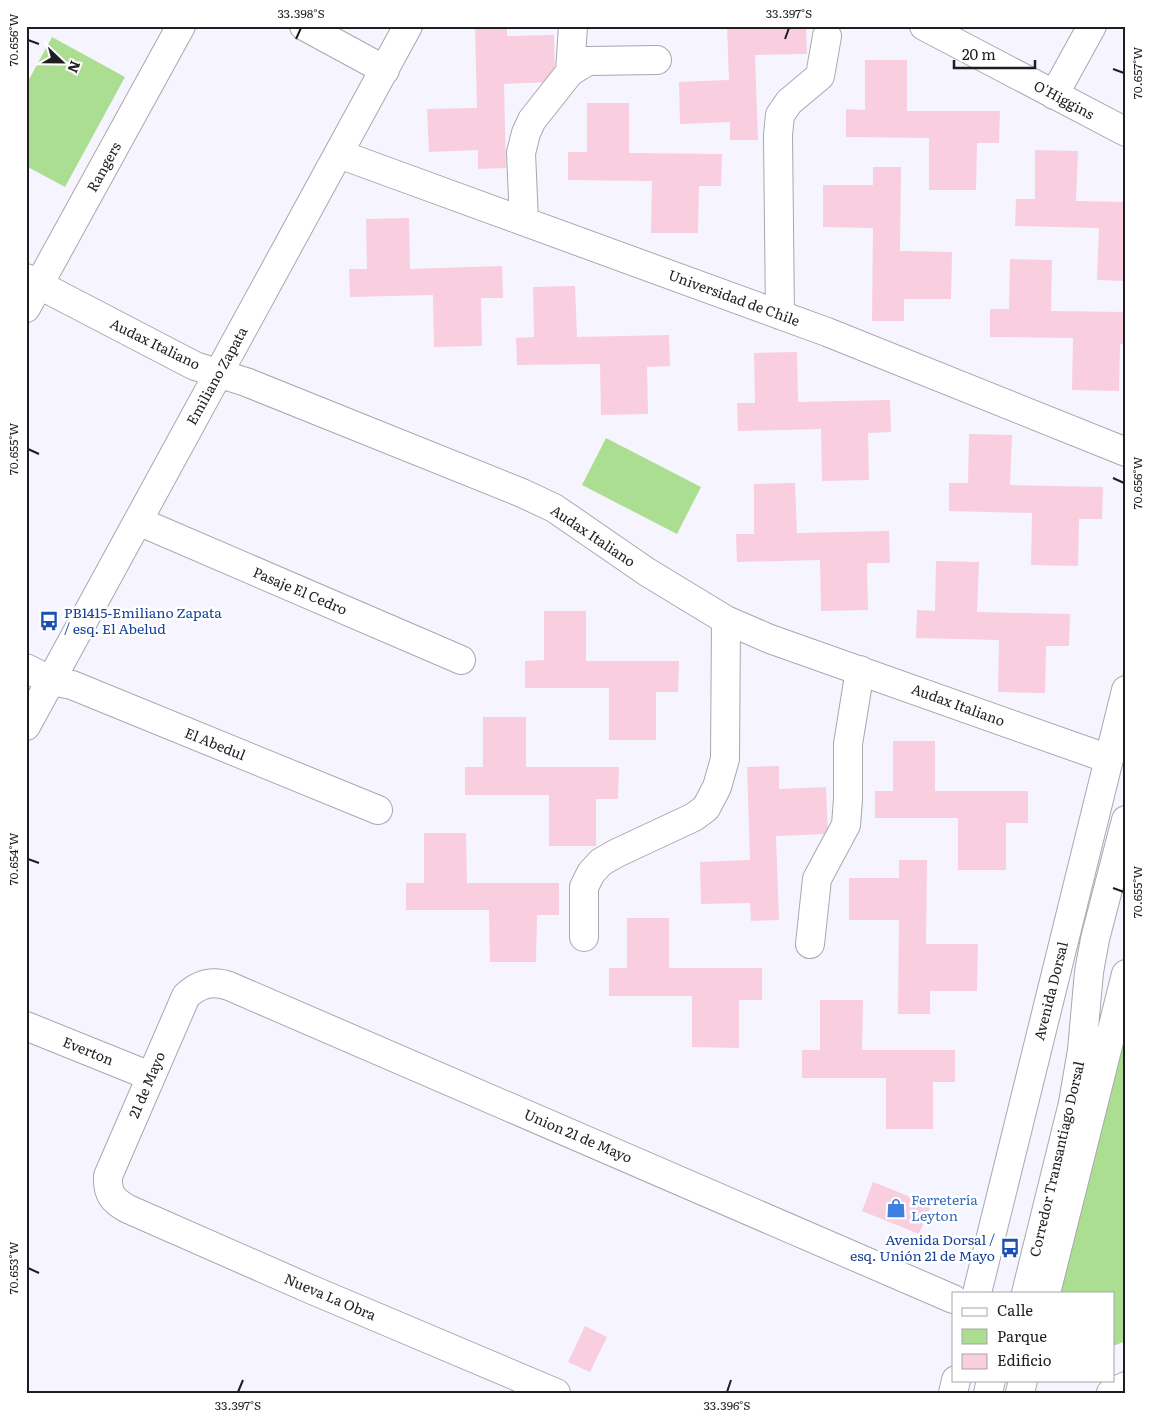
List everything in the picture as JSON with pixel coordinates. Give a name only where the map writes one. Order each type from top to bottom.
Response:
[{"type":"street","name":"Rangers","points":[[31,290],[181,26]]},
{"type":"street","points":[[304,26],[385,70]]},
{"type":"street","name":"Emiliano Zapata","points":[[26,726],[408,26]]},
{"type":"street","points":[[570,72],[573,26]]},
{"type":"street","points":[[1054,95],[1092,26]]},
{"type":"street","name":"O'Higgins","points":[[928,27],[1126,132]]},
{"type":"street","points":[[780,315],[778,135],[780,115],[789,102],[820,76],[827,36]]},
{"type":"street","points":[[524,221],[521,154],[526,133],[532,120],[570,72],[588,61],[657,60]]},
{"type":"street","name":"Universidad de Chile","points":[[339,154],[780,315],[1126,452]]},
{"type":"street","name":"Audax Italiano","points":[[31,290],[195,366],[246,382],[554,508],[647,572],[726,620],[770,640],[860,670],[1109,759]]},
{"type":"street","name":"Pasaje El Cedro","points":[[138,521],[461,660]]},
{"type":"street","points":[[584,938],[584,887],[591,873],[601,862],[694,817],[706,808],[717,787],[725,759],[726,620]]},
{"type":"street","name":"El Abedul","points":[[26,668],[51,681],[72,685],[378,810]]},
{"type":"street","points":[[810,944],[818,879],[846,825],[848,744],[860,670]]},
{"type":"street","name":"Avenida Dorsal","points":[[977,1292],[1126,690]]},
{"type":"street","name":"Corredor Transantiago Dorsal","points":[[1026,1292],[1073,1103],[1081,1058],[1087,1013],[1089,972],[1095,939],[1126,820]]},
{"type":"street","name":"Corredor Transantiago Dorsal","points":[[1046,1292],[1126,974]]},
{"type":"street","name":"Union 21 de Mayo","points":[[201,985],[210,982],[229,986],[952,1299]]},
{"type":"street","name":"21 de Mayo","points":[[109,1192],[108,1176],[181,1004],[186,996],[201,985]]},
{"type":"street","name":"Everton","points":[[26,1026],[150,1076]]},
{"type":"street","name":"Nueva La Obra","points":[[109,1192],[113,1200],[128,1210],[556,1393]]},
{"type":"street","points":[[1112,1393],[1126,1386]]},
{"type":"green space","points":[[52,37],[125,77],[65,187],[26,166],[26,85]]},
{"type":"green space","points":[[606,438],[701,487],[677,534],[582,485]]},
{"type":"green space","points":[[1126,1000],[1126,1341],[1114,1346],[1114,1292],[1057,1292]]},
{"type":"building","points":[[475,26],[507,26],[507,36],[554,35],[555,82],[504,84],[506,168],[478,169],[478,150],[429,152],[427,109],[477,108]]},
{"type":"building","points":[[727,26],[806,26],[807,54],[755,55],[758,140],[730,140],[730,122],[680,124],[679,82],[729,80]]},
{"type":"building","points":[[865,60],[907,60],[907,111],[1000,111],[999,143],[977,143],[976,190],[929,190],[929,138],[846,137],[846,109],[865,110]]},
{"type":"building","points":[[587,103],[629,103],[629,153],[722,154],[721,186],[699,186],[698,233],[651,233],[652,181],[568,180],[568,152],[587,152]]},
{"type":"building","points":[[1035,150],[1078,151],[1076,201],[1126,202],[1126,281],[1097,280],[1099,228],[1015,226],[1016,199],[1035,199]]},
{"type":"building","points":[[873,167],[901,167],[900,251],[952,252],[951,299],[904,299],[904,321],[872,321],[873,228],[823,227],[823,185],[873,185]]},
{"type":"building","points":[[409,218],[410,269],[502,266],[503,298],[481,298],[482,346],[434,347],[433,295],[350,297],[349,269],[367,269],[366,219]]},
{"type":"building","points":[[1010,259],[1052,260],[1051,311],[1126,312],[1126,344],[1120,344],[1119,391],[1072,390],[1073,338],[990,337],[990,309],[1009,309]]},
{"type":"building","points":[[575,286],[577,337],[669,335],[670,366],[647,367],[648,414],[601,415],[600,364],[517,365],[516,338],[534,337],[533,287]]},
{"type":"building","points":[[797,352],[798,402],[890,400],[891,432],[868,433],[869,480],[822,481],[821,429],[738,431],[737,403],[755,403],[754,353]]},
{"type":"building","points":[[969,434],[1012,435],[1010,485],[1103,487],[1102,519],[1079,519],[1078,566],[1031,565],[1032,513],[949,511],[949,483],[968,483]]},
{"type":"building","points":[[795,483],[797,533],[889,531],[890,563],[867,563],[868,610],[821,611],[820,560],[737,562],[736,534],[754,534],[754,484]]},
{"type":"building","points":[[936,561],[979,562],[977,612],[1070,614],[1069,646],[1046,646],[1045,693],[998,692],[999,640],[916,638],[917,610],[935,611]]},
{"type":"building","points":[[544,611],[586,611],[586,661],[679,661],[678,692],[656,692],[656,740],[609,740],[609,688],[525,688],[525,661],[544,660]]},
{"type":"building","points":[[483,717],[526,717],[526,767],[619,767],[618,799],[596,799],[596,846],[549,846],[549,795],[465,795],[465,767],[483,767]]},
{"type":"building","points":[[893,741],[935,741],[935,791],[1028,791],[1028,823],[1006,823],[1006,870],[958,870],[958,818],[875,818],[875,791],[893,791]]},
{"type":"building","points":[[779,766],[779,789],[826,787],[828,834],[776,836],[779,920],[751,921],[750,903],[701,904],[700,862],[750,860],[747,767]]},
{"type":"building","points":[[424,833],[466,833],[467,883],[559,883],[559,915],[537,915],[536,962],[490,962],[489,910],[406,910],[406,883],[424,883]]},
{"type":"building","points":[[899,860],[927,860],[926,944],[978,944],[977,991],[930,991],[930,1014],[898,1014],[899,920],[849,920],[849,878],[899,878]]},
{"type":"building","points":[[627,918],[669,918],[669,968],[762,968],[762,1000],[739,1000],[739,1048],[692,1047],[692,996],[609,996],[609,968],[627,968]]},
{"type":"building","points":[[820,1000],[863,1000],[862,1050],[955,1050],[955,1082],[933,1082],[933,1129],[886,1129],[886,1078],[802,1078],[802,1050],[820,1050]]},
{"type":"building","name":"Ferretería Leyton","points":[[873,1182],[931,1205],[919,1234],[862,1211]]},
{"type":"building","points":[[585,1326],[607,1337],[590,1372],[568,1362]]},
{"type":"place","name":"PB1415-Emiliano Zapata / esq. El Abelud","points":[[49,621]]},
{"type":"place","name":"Ferretería Leyton","points":[[896,1208]]},
{"type":"place","name":"Avenida Dorsal / esq. Unión 21 de Mayo","points":[[1010,1248]]}]
